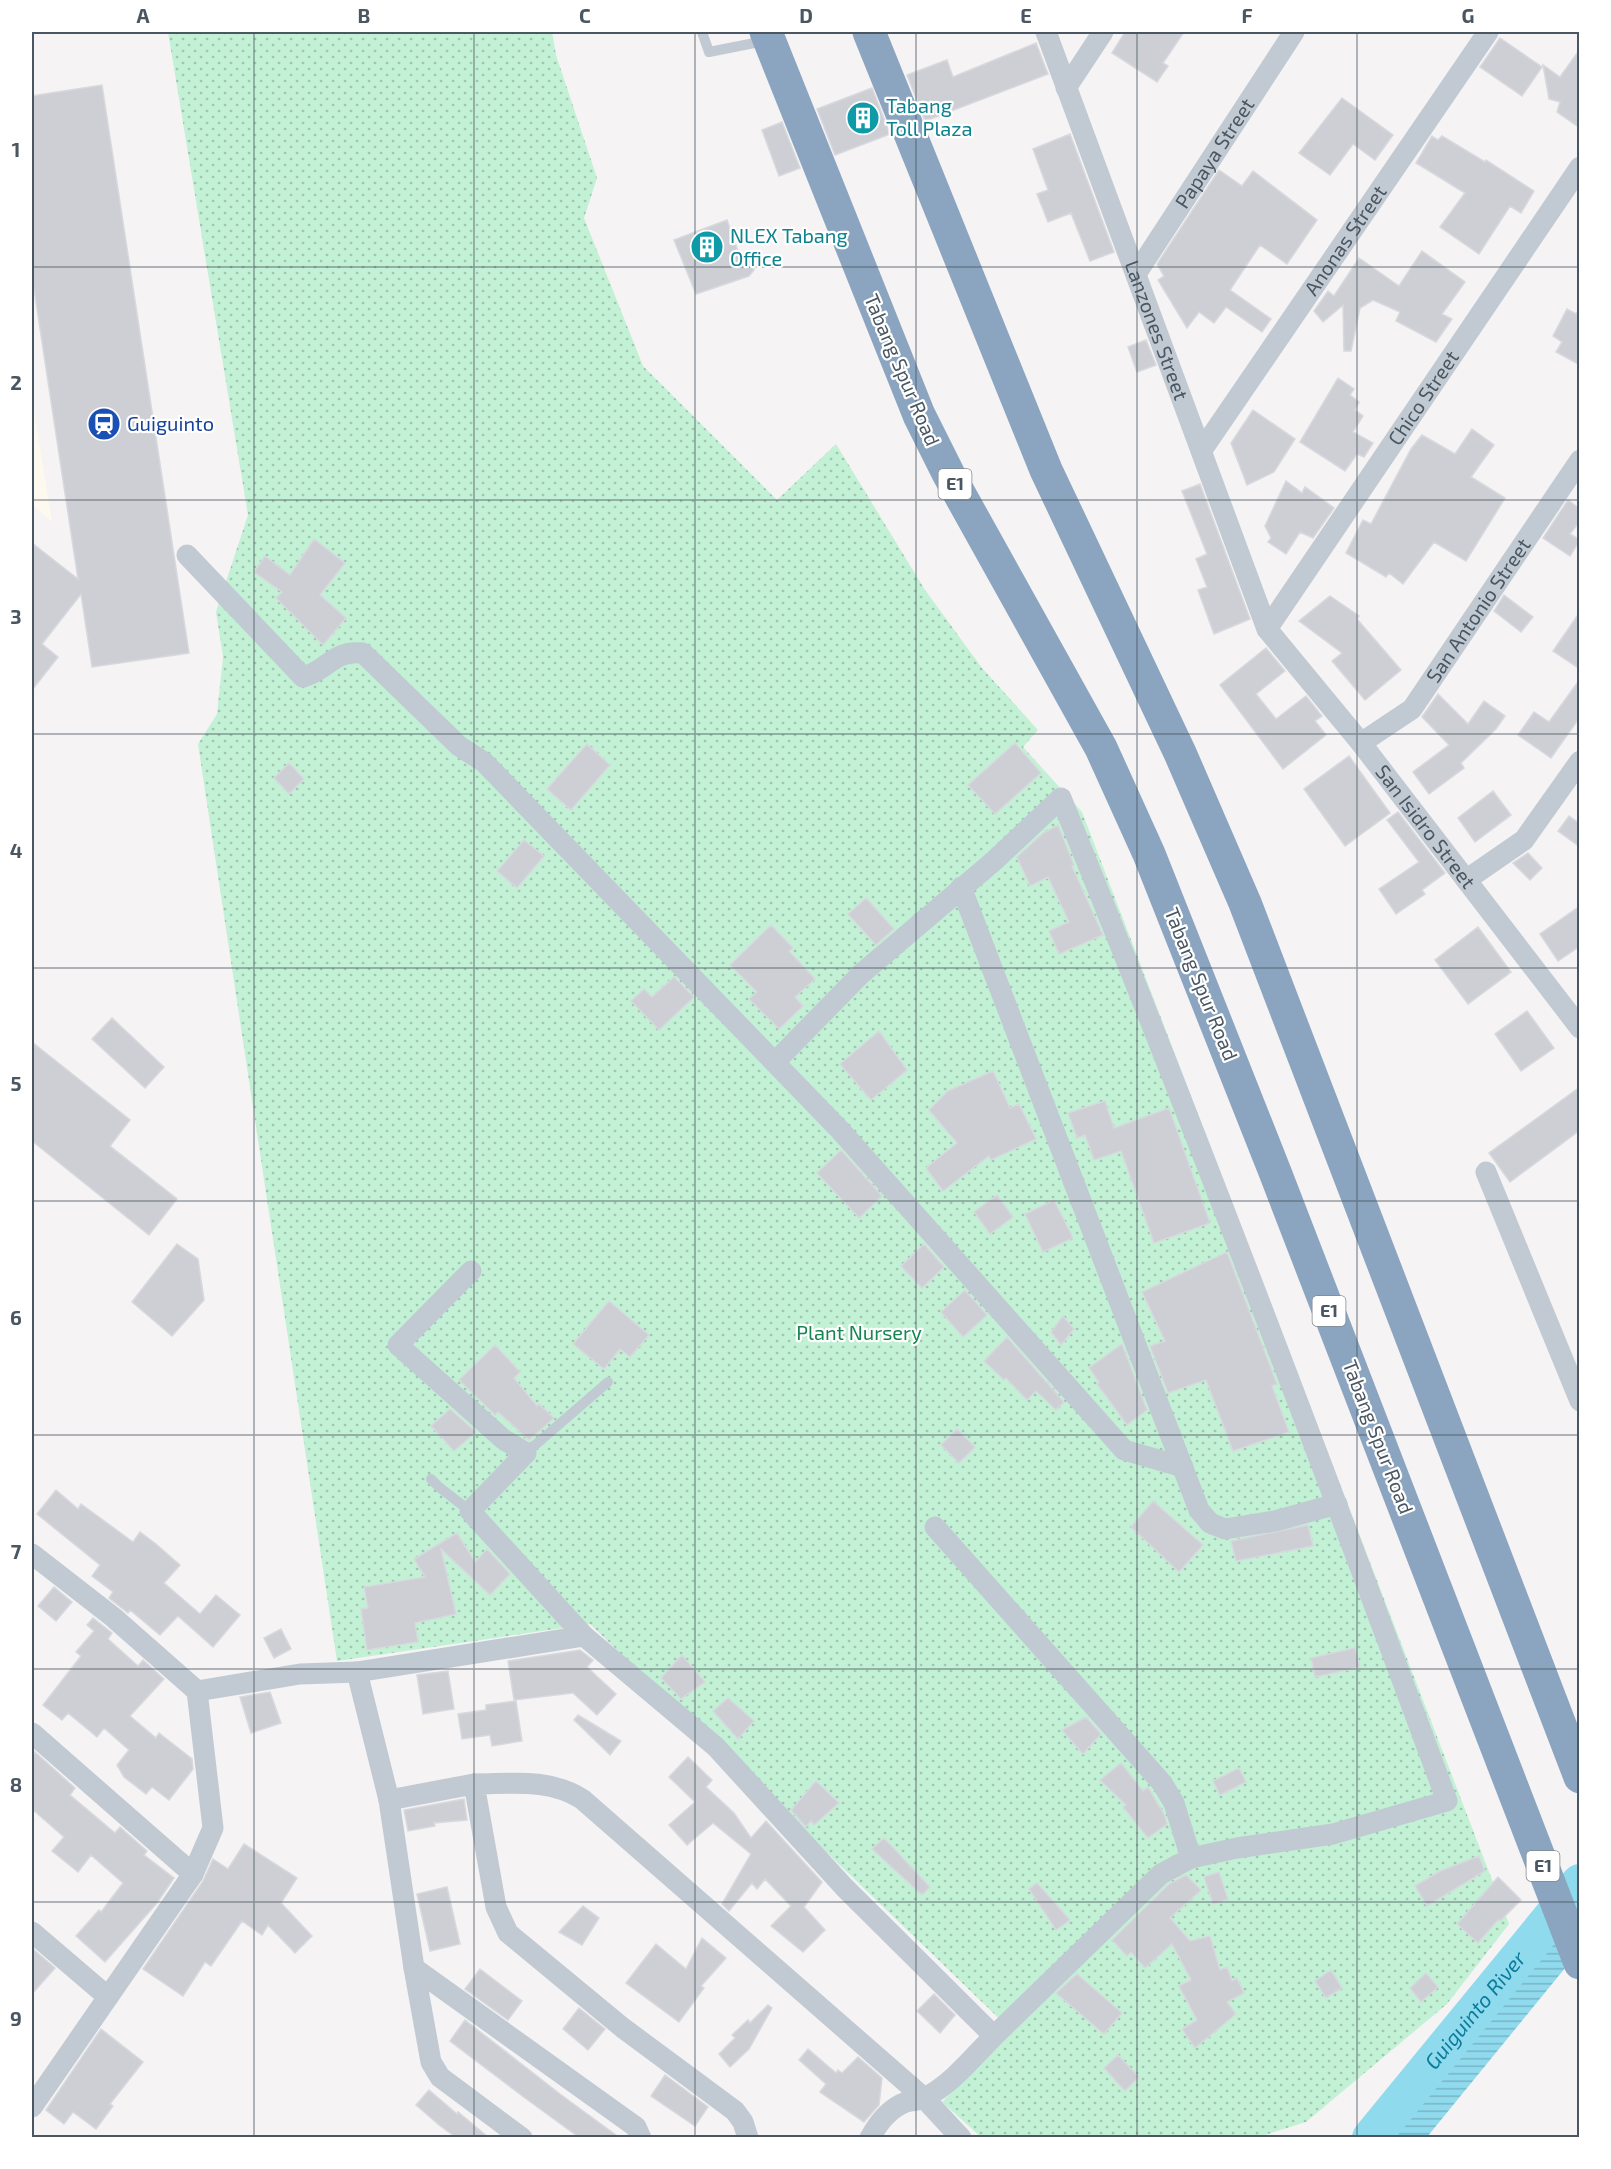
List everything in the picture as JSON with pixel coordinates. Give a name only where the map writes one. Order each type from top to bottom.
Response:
[{"type":"highway","points":[[869,32],[1046,470],[1180,753],[1245,903],[1580,1777]]},
{"type":"highway","name":"Tabang Spur Road","points":[[767,36],[919,415],[949,475],[1101,748],[1149,854],[1580,1963]]},
{"type":"street","name":"Lanzones Street","points":[[1046,32],[1267,629]]},
{"type":"street","points":[[1066,88],[1103,32]]},
{"type":"street","name":"Papaya Street","points":[[1136,274],[1294,32]]},
{"type":"street","name":"Anonas Street","points":[[1202,450],[1488,32]]},
{"type":"street","name":"Chico Street","points":[[1267,629],[1580,167]]},
{"type":"street","name":"San Antonio Street","points":[[1361,743],[1412,709],[1580,460]]},
{"type":"street","points":[[187,555],[303,677],[318,673],[334,657],[348,652],[363,653],[459,746],[484,762],[840,1130],[1124,1450],[1183,1467]]},
{"type":"street","name":"San Isidro Street","points":[[1267,629],[1361,743],[1578,1024]]},
{"type":"street","points":[[1466,880],[1524,840],[1580,762]]},
{"type":"street","points":[[775,1062],[861,974],[995,860],[1061,798],[1151,1020],[1337,1504],[1447,1801],[1333,1834],[1237,1848],[1191,1858],[1151,1881],[958,2072],[924,2098],[904,2103],[888,2114],[880,2121],[870,2138]]},
{"type":"street","points":[[962,886],[1199,1510],[1210,1523],[1225,1529],[1275,1521],[1337,1504]]},
{"type":"street","points":[[1486,1172],[1580,1401]]},
{"type":"street","points":[[471,1271],[398,1345],[503,1439],[526,1454],[470,1510],[584,1636],[716,1747],[846,1888],[994,2036]]},
{"type":"street","points":[[935,1527],[1162,1783],[1174,1803],[1191,1858]]},
{"type":"street","points":[[32,1554],[113,1617],[197,1691],[213,1828],[193,1874],[32,2107]]},
{"type":"street","points":[[197,1691],[300,1674],[357,1672],[584,1636]]},
{"type":"street","points":[[357,1672],[389,1800],[414,1968],[434,2070],[522,2138]]},
{"type":"street","points":[[32,1733],[193,1874]]},
{"type":"street","points":[[389,1800],[474,1784],[537,1784],[565,1789],[582,1799],[924,2098],[961,2138]]},
{"type":"street","points":[[474,1784],[496,1907],[508,1932],[623,2028],[735,2111],[743,2122],[747,2138]]},
{"type":"street","points":[[32,1932],[108,1997]]},
{"type":"street","points":[[414,1968],[636,2127],[641,2138]]},
{"type":"lane","points":[[702,32],[709,52],[767,36]]},
{"type":"lane","points":[[526,1454],[608,1382]]},
{"type":"lane","points":[[432,1479],[438,1488],[470,1510]]},
{"type":"shaded area","points":[[32,399],[52,522],[32,505]]},
{"type":"green space","name":"Plant Nursery","points":[[168,32],[552,32],[556,55],[597,178],[584,218],[643,366],[777,500],[836,444],[925,590],[982,668],[1038,730],[1023,747],[1082,812],[1509,1924],[1447,2004],[1306,2122],[1255,2138],[981,2137],[942,2102],[1012,2031],[590,1624],[337,1661],[198,744],[217,714],[223,657],[216,612],[248,515]]},
{"type":"water","points":[[1579,1883],[1579,1951],[1427,2137],[1362,2138],[1476,2015]]},
{"type":"building","points":[[1125,32],[1184,32],[1163,63],[1168,66],[1157,82],[1112,53]]},
{"type":"building","points":[[1500,38],[1542,67],[1522,96],[1480,67]]},
{"type":"building","points":[[1036,43],[1048,74],[925,121],[907,75],[947,60],[953,77]]},
{"type":"building","points":[[1580,49],[1580,128],[1557,112],[1560,102],[1549,99],[1543,65],[1560,77]]},
{"type":"building","name":"Guiguinto","points":[[102,85],[189,653],[92,667],[81,594],[42,644],[58,657],[32,690],[32,543],[78,579],[32,276],[32,96]]},
{"type":"building","points":[[872,88],[890,134],[835,155],[817,109]]},
{"type":"building","points":[[1342,98],[1393,135],[1375,160],[1353,144],[1330,175],[1299,153]]},
{"type":"building","points":[[782,122],[800,168],[779,176],[762,130]]},
{"type":"building","points":[[1070,134],[1114,252],[1090,261],[1071,213],[1048,222],[1037,194],[1048,190],[1033,149]]},
{"type":"building","points":[[1432,136],[1438,140],[1442,136],[1485,162],[1486,160],[1534,191],[1521,213],[1510,206],[1479,254],[1440,227],[1465,193],[1416,163]]},
{"type":"building","points":[[1219,170],[1242,186],[1253,171],[1317,220],[1287,264],[1260,245],[1230,290],[1271,319],[1262,332],[1226,307],[1214,323],[1199,312],[1187,328],[1158,280],[1164,276],[1157,264]]},
{"type":"building","name":"NLEX Tabang Office","points":[[727,220],[739,254],[752,258],[754,270],[749,276],[696,294],[674,240]]},
{"type":"building","points":[[1422,251],[1465,282],[1442,314],[1452,319],[1436,342],[1396,321],[1400,312],[1373,300],[1360,308],[1351,351],[1344,351],[1343,305],[1323,322],[1314,311],[1328,291],[1334,296],[1359,258],[1399,286]]},
{"type":"building","points":[[1580,308],[1580,365],[1556,352],[1562,342],[1553,336],[1567,309],[1576,314]]},
{"type":"building","points":[[1146,340],[1156,365],[1137,372],[1128,347]]},
{"type":"building","points":[[1338,378],[1354,389],[1350,395],[1359,402],[1355,410],[1363,416],[1353,432],[1373,443],[1364,457],[1357,454],[1345,471],[1300,442]]},
{"type":"building","points":[[1253,410],[1295,439],[1274,472],[1247,485],[1231,443]]},
{"type":"building","points":[[1472,429],[1494,445],[1471,477],[1505,498],[1466,561],[1434,542],[1403,584],[1389,573],[1386,577],[1346,553],[1363,520],[1371,524],[1411,449],[1422,435],[1455,454]]},
{"type":"building","points":[[1286,481],[1302,493],[1305,487],[1334,508],[1313,538],[1300,532],[1286,554],[1268,542],[1271,538],[1265,526]]},
{"type":"building","points":[[1200,484],[1250,619],[1214,634],[1198,590],[1207,587],[1196,559],[1207,554],[1182,491]]},
{"type":"building","points":[[1568,500],[1580,509],[1580,521],[1570,534],[1580,540],[1570,556],[1543,538]]},
{"type":"building","points":[[314,539],[345,563],[320,595],[346,618],[323,645],[276,598],[282,592],[254,572],[265,556],[290,575]]},
{"type":"building","points":[[1504,595],[1533,617],[1521,632],[1494,611]]},
{"type":"building","points":[[1330,596],[1359,616],[1357,619],[1401,670],[1365,700],[1332,661],[1342,653],[1299,621]]},
{"type":"building","points":[[1580,612],[1580,669],[1553,651]]},
{"type":"building","points":[[1266,648],[1285,671],[1256,694],[1276,719],[1306,696],[1322,716],[1315,721],[1326,735],[1283,769],[1220,685]]},
{"type":"building","points":[[1580,679],[1580,717],[1551,758],[1518,735],[1534,712],[1549,722]]},
{"type":"building","points":[[1438,694],[1468,724],[1484,701],[1505,716],[1496,729],[1461,763],[1464,768],[1429,794],[1413,772],[1449,745],[1422,717]]},
{"type":"building","points":[[1015,743],[1041,773],[995,814],[968,785]]},
{"type":"building","points":[[587,744],[610,765],[571,810],[547,789]]},
{"type":"building","points":[[1349,756],[1390,813],[1345,846],[1304,789]]},
{"type":"building","points":[[289,763],[304,779],[289,794],[274,778]]},
{"type":"building","points":[[1493,791],[1511,815],[1475,842],[1458,818]]},
{"type":"building","points":[[1398,812],[1445,873],[1422,890],[1425,894],[1396,914],[1379,889],[1419,862],[1387,820]]},
{"type":"building","points":[[1569,816],[1580,824],[1580,847],[1558,831]]},
{"type":"building","points":[[1058,825],[1074,865],[1072,866],[1103,935],[1059,954],[1049,931],[1069,922],[1048,877],[1030,886],[1017,857],[1043,833]]},
{"type":"building","points":[[524,840],[544,856],[517,888],[497,871]]},
{"type":"building","points":[[1528,853],[1542,868],[1530,880],[1513,863]]},
{"type":"building","points":[[866,898],[894,929],[876,945],[848,914]]},
{"type":"building","points":[[1580,906],[1580,946],[1558,961],[1540,934]]},
{"type":"building","points":[[771,925],[793,948],[789,951],[815,979],[795,997],[803,1006],[779,1029],[749,999],[757,992],[730,965]]},
{"type":"building","points":[[1478,927],[1511,972],[1468,1004],[1435,960]]},
{"type":"building","points":[[674,977],[694,997],[659,1030],[631,1001],[644,989],[652,997]]},
{"type":"building","points":[[1527,1011],[1554,1048],[1521,1071],[1495,1034]]},
{"type":"building","points":[[112,1018],[164,1067],[145,1088],[92,1039]]},
{"type":"building","points":[[879,1031],[907,1070],[871,1100],[840,1064]]},
{"type":"building","points":[[32,1042],[130,1120],[110,1146],[177,1199],[149,1235],[32,1141]]},
{"type":"building","points":[[993,1071],[1010,1108],[1019,1104],[1036,1139],[991,1160],[989,1156],[943,1191],[926,1168],[957,1143],[929,1110],[948,1091]]},
{"type":"building","points":[[1580,1087],[1580,1130],[1510,1182],[1489,1153]]},
{"type":"building","points":[[1105,1101],[1114,1128],[1169,1108],[1210,1223],[1154,1243],[1121,1151],[1094,1160],[1085,1135],[1077,1138],[1068,1113]]},
{"type":"building","points":[[841,1150],[882,1196],[859,1218],[817,1173]]},
{"type":"building","points":[[997,1195],[1013,1217],[990,1234],[974,1212]]},
{"type":"building","points":[[1054,1200],[1073,1238],[1043,1252],[1025,1214]]},
{"type":"building","points":[[177,1244],[198,1259],[204,1300],[172,1336],[132,1302]]},
{"type":"building","points":[[924,1244],[944,1267],[922,1288],[901,1266]]},
{"type":"building","points":[[1227,1252],[1277,1384],[1272,1386],[1289,1432],[1233,1451],[1206,1380],[1168,1393],[1150,1346],[1165,1341],[1142,1292]]},
{"type":"building","points":[[965,1290],[987,1315],[963,1337],[941,1312]]},
{"type":"building","points":[[609,1301],[649,1335],[630,1357],[620,1349],[604,1369],[573,1344]]},
{"type":"building","points":[[1063,1316],[1074,1329],[1061,1345],[1051,1332]]},
{"type":"building","points":[[1007,1337],[1064,1402],[1056,1410],[1036,1391],[1027,1400],[1006,1378],[1004,1380],[984,1361]]},
{"type":"building","points":[[1122,1344],[1147,1410],[1127,1425],[1097,1384],[1099,1382],[1089,1368]]},
{"type":"building","points":[[495,1345],[520,1372],[514,1378],[537,1406],[539,1404],[554,1418],[529,1440],[498,1412],[495,1415],[459,1380]]},
{"type":"building","points":[[450,1409],[476,1432],[454,1451],[431,1426]]},
{"type":"building","points":[[957,1429],[975,1447],[959,1463],[941,1445]]},
{"type":"building","points":[[56,1490],[78,1509],[81,1504],[133,1542],[140,1532],[156,1544],[180,1565],[164,1583],[200,1614],[216,1595],[240,1615],[213,1647],[178,1616],[160,1635],[130,1610],[128,1613],[109,1598],[113,1592],[92,1576],[100,1565],[37,1514]]},
{"type":"building","points":[[1153,1501],[1203,1545],[1179,1572],[1131,1527]]},
{"type":"building","points":[[1308,1525],[1313,1546],[1236,1561],[1231,1541]]},
{"type":"building","points":[[457,1533],[475,1562],[487,1549],[510,1574],[490,1595],[441,1549],[456,1614],[415,1623],[418,1642],[367,1650],[361,1609],[368,1608],[364,1587],[425,1577],[414,1559]]},
{"type":"building","points":[[54,1587],[72,1602],[56,1621],[38,1606]]},
{"type":"building","points":[[93,1618],[112,1633],[108,1639],[138,1666],[143,1660],[164,1679],[130,1716],[156,1738],[159,1733],[192,1759],[193,1769],[169,1800],[152,1787],[146,1794],[124,1777],[117,1765],[129,1750],[104,1728],[97,1737],[68,1713],[62,1720],[43,1705],[81,1656],[76,1652],[94,1631],[87,1625]]},
{"type":"building","points":[[281,1629],[291,1649],[274,1658],[264,1638]]},
{"type":"building","points":[[1355,1648],[1360,1667],[1315,1677],[1311,1658]]},
{"type":"building","points":[[580,1650],[593,1660],[587,1667],[616,1694],[597,1715],[573,1693],[514,1700],[508,1661]]},
{"type":"building","points":[[682,1655],[705,1682],[681,1699],[661,1678]]},
{"type":"building","points":[[448,1671],[454,1709],[423,1714],[417,1675]]},
{"type":"building","points":[[270,1692],[281,1723],[251,1733],[240,1697]]},
{"type":"building","points":[[728,1698],[754,1721],[738,1739],[713,1711]]},
{"type":"building","points":[[516,1701],[522,1741],[492,1746],[490,1735],[462,1739],[458,1714],[486,1710],[486,1705]]},
{"type":"building","points":[[578,1715],[621,1741],[610,1755],[574,1720]]},
{"type":"building","points":[[1086,1717],[1101,1734],[1083,1754],[1062,1730]]},
{"type":"building","points":[[35,1752],[75,1788],[70,1795],[115,1833],[120,1827],[147,1851],[144,1855],[174,1878],[157,1903],[105,1962],[76,1936],[99,1910],[101,1912],[123,1883],[91,1855],[78,1872],[52,1851],[64,1837],[32,1809],[32,1757]]},
{"type":"building","points":[[688,1757],[712,1780],[706,1787],[734,1813],[751,1838],[766,1821],[822,1882],[804,1907],[825,1930],[803,1952],[771,1926],[791,1906],[765,1879],[757,1889],[752,1883],[729,1911],[722,1904],[751,1854],[713,1823],[687,1845],[669,1825],[695,1802],[669,1777]]},
{"type":"building","points":[[1121,1763],[1143,1791],[1148,1787],[1164,1814],[1167,1824],[1148,1838],[1123,1807],[1126,1805],[1100,1780]]},
{"type":"building","points":[[1239,1768],[1246,1782],[1220,1795],[1213,1781]]},
{"type":"building","points":[[816,1781],[839,1803],[814,1825],[811,1821],[806,1827],[791,1810]]},
{"type":"building","points":[[464,1799],[467,1820],[434,1823],[435,1826],[408,1831],[404,1810]]},
{"type":"building","points":[[884,1838],[930,1887],[922,1895],[872,1849]]},
{"type":"building","points":[[244,1844],[297,1878],[281,1903],[312,1936],[295,1953],[268,1925],[262,1935],[242,1921],[211,1966],[205,1962],[183,1996],[143,1969],[203,1881],[213,1859],[228,1869]]},
{"type":"building","points":[[1479,1856],[1485,1871],[1427,1906],[1415,1886],[1440,1871]]},
{"type":"building","points":[[1219,1872],[1228,1899],[1213,1904],[1204,1877]]},
{"type":"building","points":[[1186,1875],[1201,1890],[1170,1918],[1190,1941],[1210,1936],[1220,1970],[1227,1967],[1232,1981],[1237,1978],[1244,1993],[1227,2002],[1236,2014],[1195,2048],[1182,2029],[1197,2020],[1179,1986],[1191,1980],[1172,1944],[1145,1968],[1131,1952],[1127,1956],[1112,1940],[1169,1884]]},
{"type":"building","points":[[1498,1877],[1521,1900],[1500,1921],[1498,1920],[1478,1943],[1457,1924]]},
{"type":"building","points":[[1037,1883],[1070,1920],[1056,1930],[1029,1889]]},
{"type":"building","points":[[447,1887],[460,1944],[430,1951],[417,1894]]},
{"type":"building","points":[[583,1906],[599,1918],[582,1945],[559,1932]]},
{"type":"building","points":[[702,1938],[726,1958],[701,1986],[704,1988],[679,2022],[626,1983],[656,1944],[686,1969]]},
{"type":"building","points":[[32,1948],[55,1968],[32,1994]]},
{"type":"building","points":[[480,1969],[522,2001],[508,2020],[465,1989]]},
{"type":"building","points":[[1331,1970],[1342,1988],[1326,1998],[1315,1981]]},
{"type":"building","points":[[1426,1973],[1438,1987],[1421,2002],[1410,1988]]},
{"type":"building","points":[[1077,1974],[1122,2013],[1104,2034],[1056,1993]]},
{"type":"building","points":[[934,1994],[955,2015],[940,2033],[917,2011]]},
{"type":"building","points":[[768,2005],[772,2008],[749,2049],[730,2067],[719,2054],[735,2038],[732,2035],[748,2020],[750,2023]]},
{"type":"building","points":[[579,2008],[605,2029],[588,2050],[563,2029]]},
{"type":"building","points":[[465,2020],[620,2138],[580,2138],[450,2041]]},
{"type":"building","points":[[101,2029],[143,2062],[110,2104],[113,2106],[96,2129],[73,2112],[64,2124],[46,2110]]},
{"type":"building","points":[[808,2049],[836,2073],[838,2070],[842,2073],[858,2057],[882,2078],[879,2105],[864,2122],[820,2092],[826,2084],[799,2060]]},
{"type":"building","points":[[1118,2055],[1139,2077],[1125,2091],[1104,2068]]},
{"type":"building","points":[[665,2075],[708,2107],[695,2126],[651,2096]]},
{"type":"building","points":[[429,2090],[489,2138],[457,2138],[439,2125],[416,2105]]},
{"type":"waterway","name":"Guiguinto River","points":[[1371,2138],[1580,1883]]},
{"type":"place","name":"Tabang Toll Plaza","points":[[863,118]]},
{"type":"place","name":"NLEX Tabang Office","points":[[707,247]]},
{"type":"place","name":"Guiguinto","points":[[104,424]]}]
